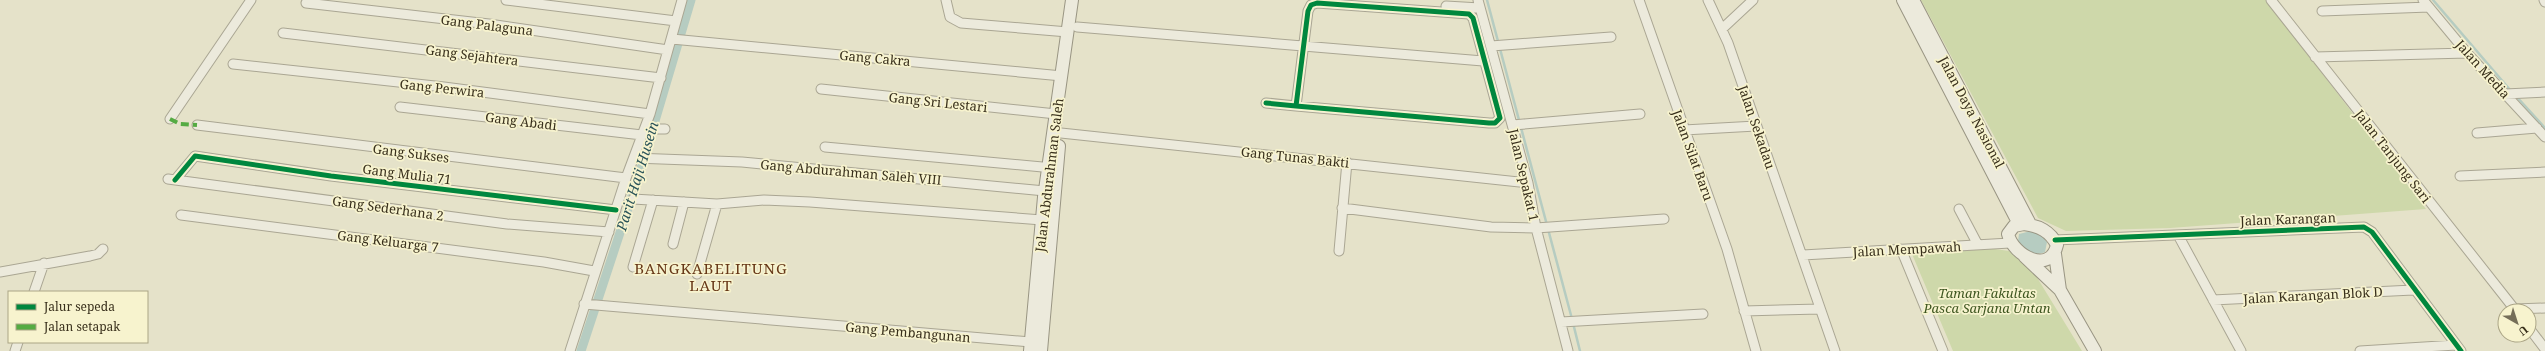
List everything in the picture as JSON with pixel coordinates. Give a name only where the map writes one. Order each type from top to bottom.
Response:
[{"type":"street","points":[[170,119],[251,0]]},
{"type":"street","points":[[506,0],[676,21]]},
{"type":"street","points":[[570,351],[594,271],[616,210],[625,198],[626,178],[638,158],[643,132],[661,78],[668,50],[675,39],[676,21],[682,0]]},
{"type":"street","points":[[946,0],[950,17],[961,23],[1304,46],[1483,61]]},
{"type":"street","name":"Jalan Abdurahman Saleh","points":[[1031,347],[1045,191],[1061,133],[1073,30],[1072,0]]},
{"type":"street","name":"Jalan Abdurahman Saleh","points":[[1041,351],[1051,254],[1052,168],[1056,114],[1062,76],[1081,0]]},
{"type":"street","points":[[1358,0],[1479,4]]},
{"type":"street","name":"Jalan Silat Baru","points":[[1639,0],[1727,249],[1756,351]]},
{"type":"street","name":"Jalan Sekadau","points":[[1708,0],[1723,28],[1756,126],[1803,255],[1835,351]]},
{"type":"street","points":[[1723,28],[1753,0]]},
{"type":"street","name":"Jalan Daya Nasional","points":[[1903,0],[1913,7],[2024,224]]},
{"type":"street","name":"Jalan Tanjung Sari","points":[[2271,0],[2509,303]]},
{"type":"street","name":"Gang Palaguna","points":[[306,3],[489,24],[668,50]]},
{"type":"street","points":[[1266,103],[1296,106],[1495,123],[1500,118],[1483,61],[1473,18],[1469,14],[1317,3],[1311,5],[1308,11],[1296,106]]},
{"type":"street","points":[[2322,11],[2426,3]]},
{"type":"street","name":"Jalan Media","points":[[2426,3],[2468,53],[2545,137]]},
{"type":"street","name":"Jalan Sepakat 1","points":[[1479,4],[1494,45],[1519,124],[1528,183],[1545,227],[1564,322],[1568,351]]},
{"type":"street","name":"Gang Sejahtera","points":[[283,33],[661,78]]},
{"type":"street","points":[[1494,45],[1611,37]]},
{"type":"street","name":"Gang Cakra","points":[[675,39],[1062,76]]},
{"type":"street","points":[[2315,57],[2468,53]]},
{"type":"street","name":"Gang Perwira","points":[[234,64],[451,88],[650,114]]},
{"type":"street","name":"Gang Sri Lestari","points":[[821,89],[1056,114]]},
{"type":"street","points":[[2505,94],[2545,92]]},
{"type":"street","name":"Gang Abadi","points":[[400,107],[643,132],[665,129]]},
{"type":"street","points":[[1519,124],[1640,114]]},
{"type":"street","name":"Gang Sukses","points":[[197,125],[626,178]]},
{"type":"street","points":[[1684,130],[1756,126]]},
{"type":"street","points":[[2477,133],[2537,128]]},
{"type":"street","name":"Gang Tunas Bakti","points":[[1061,133],[1347,162],[1528,183]]},
{"type":"street","points":[[825,147],[1052,168]]},
{"type":"street","name":"Gang Sederhana 2","points":[[196,156],[171,180],[507,224],[609,232]]},
{"type":"street","name":"Gang Mulia 71","points":[[196,156],[312,173],[616,210]]},
{"type":"street","name":"Gang Abdurahman Saleh VIII","points":[[638,158],[742,162],[1045,191]]},
{"type":"street","points":[[1339,251],[1347,162]]},
{"type":"street","points":[[2460,176],[2545,172]]},
{"type":"street","points":[[625,198],[717,204],[764,200],[810,202],[1042,220]]},
{"type":"street","points":[[633,267],[653,200]]},
{"type":"street","points":[[673,244],[684,202]]},
{"type":"street","points":[[697,274],[717,204]]},
{"type":"street","points":[[1342,208],[1491,227],[1545,227],[1664,219]]},
{"type":"street","points":[[1959,209],[1978,245]]},
{"type":"street","name":"Gang Keluarga 7","points":[[180,215],[544,262],[594,271]]},
{"type":"street","points":[[2060,290],[2055,254],[2057,245],[2054,240],[2045,230],[2024,224],[2010,229],[2008,238],[2010,243],[2060,290],[2095,351]]},
{"type":"street","name":"Jalan Karangan","points":[[2054,240],[2364,227],[2372,232],[2459,348]]},
{"type":"street","points":[[2178,235],[2241,351]]},
{"type":"street","name":"Jalan Mempawah","points":[[1803,255],[2010,243]]},
{"type":"street","points":[[1901,249],[1943,351]]},
{"type":"street","points":[[0,272],[98,254],[103,250]]},
{"type":"street","points":[[2026,257],[2043,260],[2055,254]]},
{"type":"street","points":[[34,291],[44,263]]},
{"type":"street","name":"Jalan Karangan Blok D","points":[[2213,300],[2414,290]]},
{"type":"street","name":"Gang Pembangunan","points":[[584,304],[784,321],[1031,347]]},
{"type":"street","points":[[1744,311],[1820,309]]},
{"type":"street","points":[[1564,322],[1703,314]]},
{"type":"street","points":[[2537,338],[2545,349]]},
{"type":"street","points":[[2360,351],[2459,348]]},
{"type":"green space","points":[[1921,0],[2266,0],[2426,209],[2170,228],[2066,231],[2038,218]]},
{"type":"green space","name":"Taman Fakultas Pasca Sarjana Untan","points":[[1988,248],[2009,251],[2030,266],[2082,351],[1953,351],[1912,254]]},
{"type":"shaded area","points":[[2031,231],[2041,235],[2047,242],[2045,252],[2037,254],[2030,252],[2018,241],[2019,234]]},
{"type":"waterway","name":"Parit Haji Husein","points":[[581,351],[638,178],[691,0]]},
{"type":"waterway","points":[[1487,0],[1572,319]]},
{"type":"waterway","points":[[2433,0],[2511,91]]},
{"type":"waterway","points":[[2516,96],[2545,128]]},
{"type":"waterway","points":[[1573,323],[1580,351]]},
{"type":"marked path","points":[[170,119],[180,124],[197,125]]},
{"type":"cycle path","points":[[1266,103],[1296,106],[1489,123],[1495,123],[1500,118],[1473,18],[1469,14],[1317,3],[1311,5],[1308,11],[1296,106]]},
{"type":"cycle path","points":[[175,180],[195,156],[331,176],[616,210]]},
{"type":"cycle path","points":[[2055,240],[2364,227],[2372,232],[2461,351]]},
{"type":"district","name":"BANGKABELITUNG LAUT","points":[[711,276]]}]
